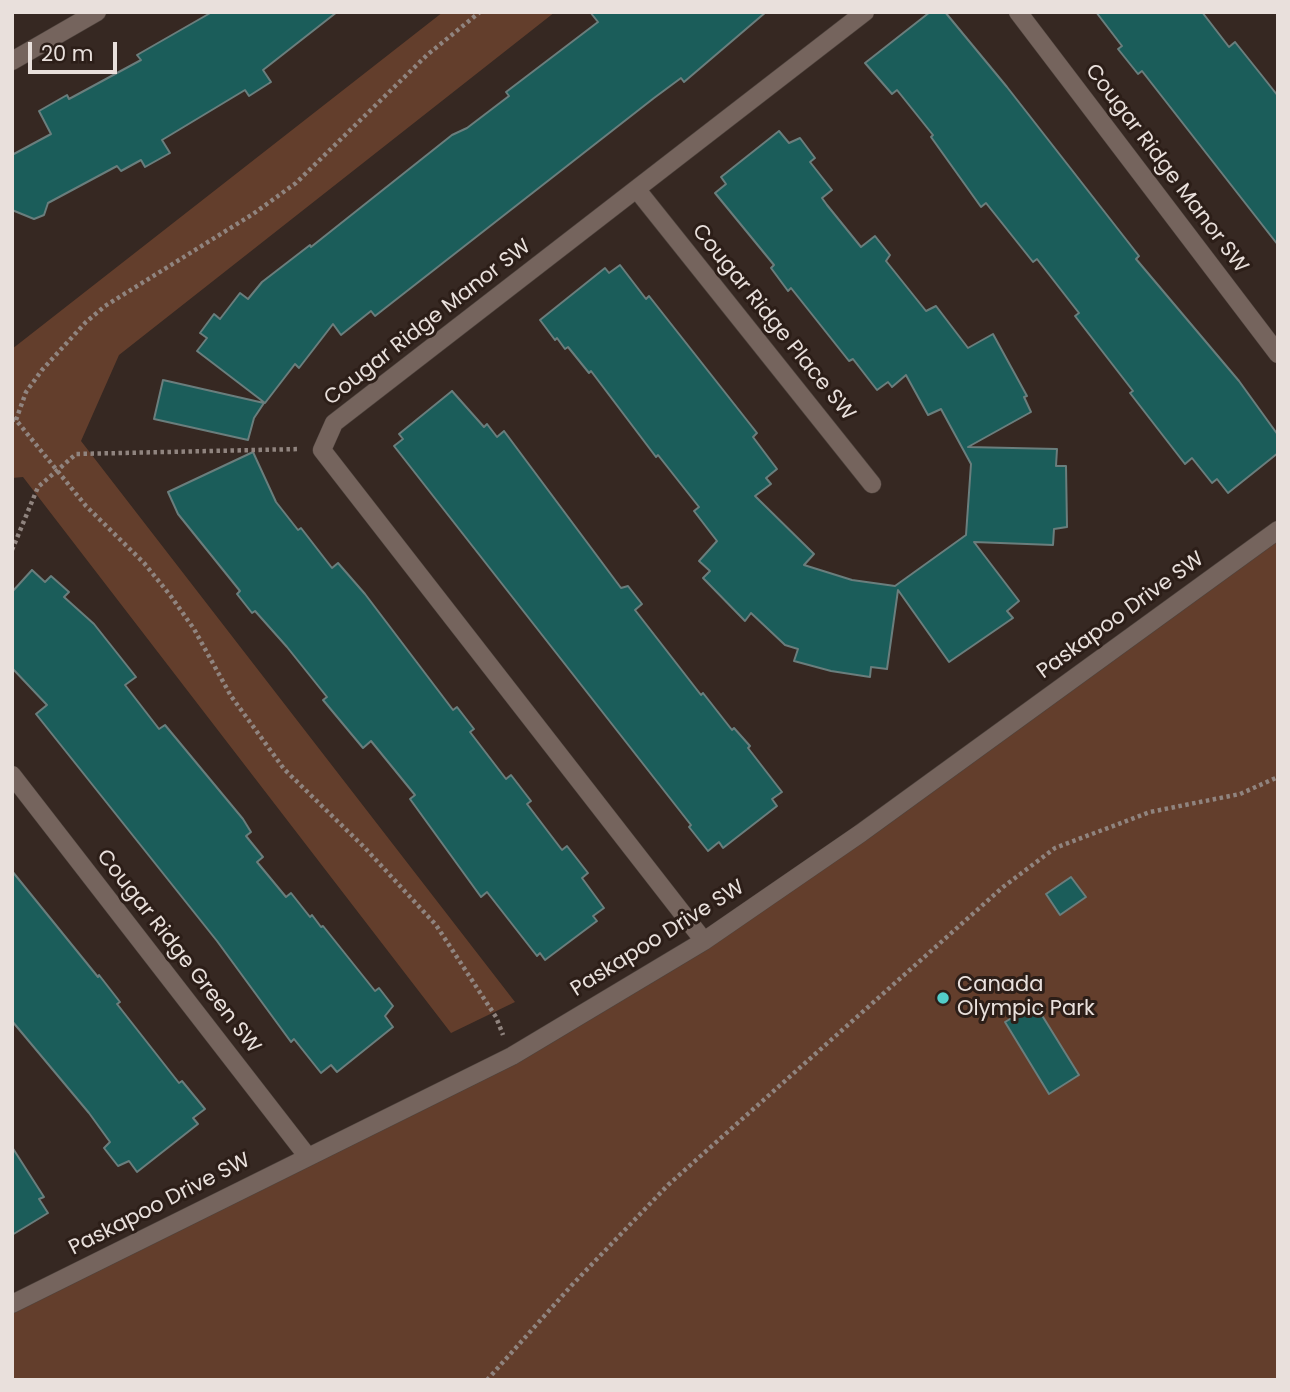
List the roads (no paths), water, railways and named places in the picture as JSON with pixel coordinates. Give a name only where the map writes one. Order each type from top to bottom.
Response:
[{"type":"street","points":[[12,61],[97,12]]},
{"type":"street","name":"Cougar Ridge Manor SW","points":[[704,941],[322,450],[334,423],[638,191],[865,12]]},
{"type":"street","name":"Cougar Ridge Manor SW","points":[[1018,12],[1278,354]]},
{"type":"street","name":"Cougar Ridge Place SW","points":[[638,191],[872,484]]},
{"type":"street","name":"Paskapoo Drive SW","points":[[12,1304],[512,1055],[704,941],[860,833],[1278,530]]},
{"type":"street","name":"Cougar Ridge Green SW","points":[[12,775],[308,1157]]},
{"type":"place","name":"Canada Olympic Park","points":[[943,998]]}]
